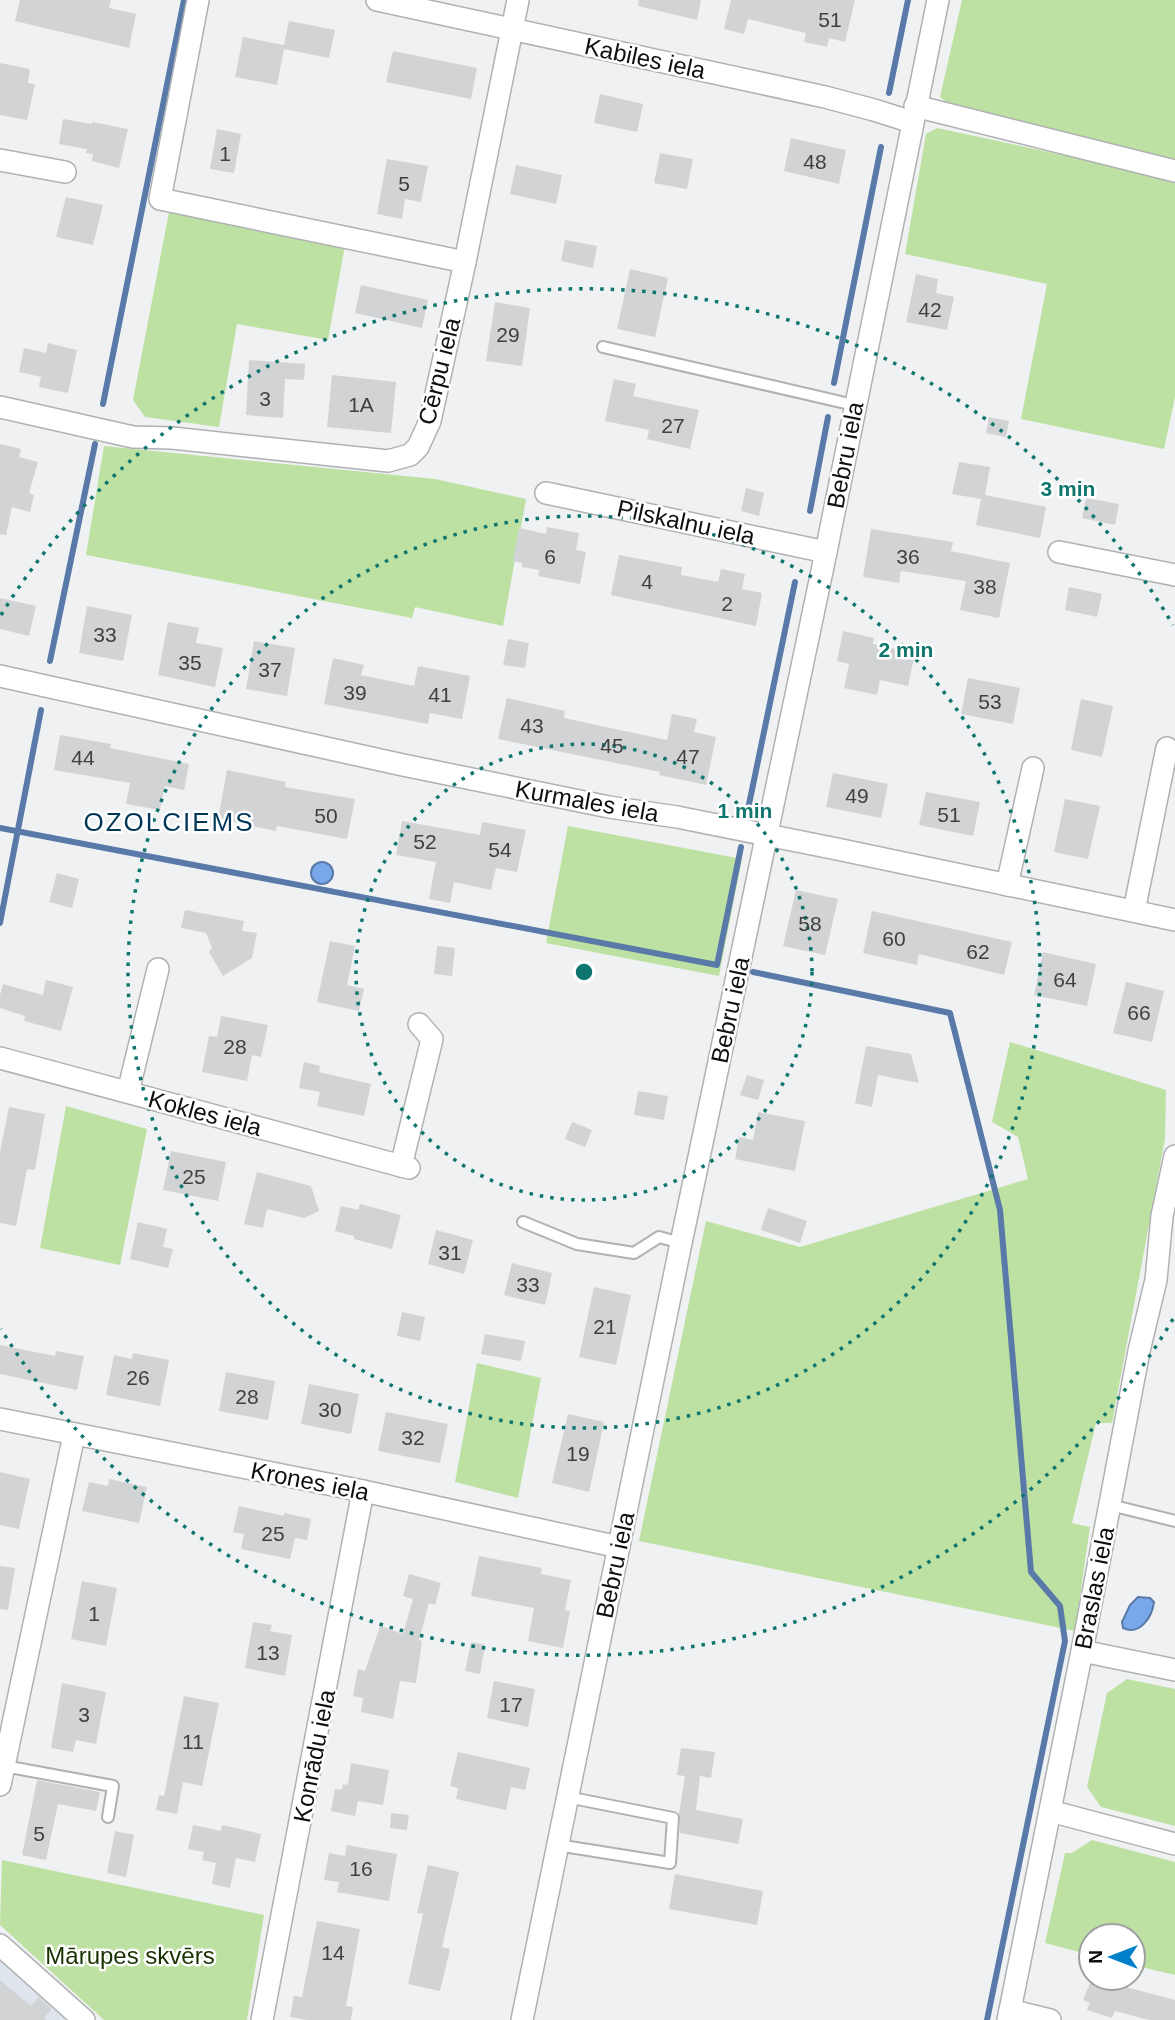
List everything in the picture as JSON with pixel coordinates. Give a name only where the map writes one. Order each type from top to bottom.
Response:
[{"type":"street","points":[[198,0],[160,199],[465,262]]},
{"type":"street","name":"Kabiles iela","points":[[377,0],[874,110],[913,114],[1175,171]]},
{"type":"street","name":"Cērpu iela","points":[[0,407],[133,438],[172,438],[388,461],[401,459],[418,447],[430,421],[518,0]]},
{"type":"street","name":"Bebru iela","points":[[522,2020],[938,0]]},
{"type":"street","points":[[0,160],[65,172]]},
{"type":"street","name":"Pilskalnu iela","points":[[546,493],[826,552]]},
{"type":"street","points":[[1059,552],[1175,575]]},
{"type":"street","name":"Kurmales iela","points":[[0,676],[403,765],[609,807],[767,835],[1175,920]]},
{"type":"street","points":[[1134,911],[1167,748]]},
{"type":"street","points":[[1007,885],[1033,768]]},
{"type":"street","points":[[128,1092],[158,969]]},
{"type":"street","name":"Kokles iela","points":[[0,1058],[405,1167],[432,1039],[419,1024]]},
{"type":"street","name":"Braslas iela","points":[[1009,2015],[1139,1351],[1156,1280],[1162,1216],[1175,1156]]},
{"type":"street","name":"Krones iela","points":[[0,1419],[363,1491],[619,1546]]},
{"type":"street","points":[[2,1776],[74,1435]]},
{"type":"street","name":"Konrādu iela","points":[[262,2020],[363,1491]]},
{"type":"street","points":[[1082,1651],[1175,1670]]},
{"type":"street","points":[[1050,1811],[1175,1844]]},
{"type":"street","points":[[0,1945],[84,2020]]},
{"type":"street","points":[[1009,2015],[1050,2020]]},
{"type":"lane","points":[[603,346],[854,405]]},
{"type":"lane","points":[[523,1222],[578,1244],[634,1253],[659,1237],[681,1243]]},
{"type":"lane","points":[[1110,1506],[1175,1521]]},
{"type":"lane","points":[[2,1776],[113,1786],[108,1817]]},
{"type":"lane","points":[[557,1845],[670,1863],[673,1818],[567,1797]]},
{"type":"shaded area","points":[[0,1957],[70,2020],[0,2020]]},
{"type":"green space","points":[[962,0],[1175,0],[1175,160],[951,106],[940,97]]},
{"type":"green space","points":[[937,128],[1175,179],[1175,397],[1164,449],[1021,419],[1047,284],[905,254],[926,134]]},
{"type":"green space","points":[[169,212],[345,245],[328,340],[237,324],[219,427],[145,417],[133,400]]},
{"type":"green space","points":[[104,446],[435,479],[526,499],[503,626],[415,607],[412,618],[86,555]]},
{"type":"green space","points":[[568,826],[742,859],[719,976],[546,943]]},
{"type":"green space","points":[[1010,1042],[1166,1090],[1165,1139],[1112,1423],[1096,1423],[1072,1523],[1090,1527],[1075,1631],[639,1541],[706,1221],[800,1247],[1028,1179],[1018,1137],[992,1122]]},
{"type":"green space","points":[[66,1106],[147,1129],[120,1265],[40,1248]]},
{"type":"green space","points":[[477,1363],[541,1378],[518,1498],[455,1482]]},
{"type":"green space","points":[[1127,1679],[1175,1689],[1175,1826],[1101,1807],[1087,1787],[1107,1693]]},
{"type":"green space","points":[[1092,1840],[1175,1862],[1175,1975],[1147,1968],[1147,1922],[1077,1922],[1077,1951],[1045,1943],[1065,1853],[1072,1853]]},
{"type":"green space","name":"Mārupes skvērs","points":[[2,1860],[264,1915],[247,2020],[104,2020],[0,1925]]},
{"type":"water","points":[[318,862],[326,862],[333,869],[333,877],[326,884],[318,884],[311,877],[311,869]]},
{"type":"water","points":[[1138,1597],[1150,1598],[1154,1602],[1151,1614],[1140,1627],[1129,1630],[1123,1628],[1122,1622],[1130,1605]]},
{"type":"building","points":[[20,0],[111,0],[109,8],[136,14],[129,48],[15,21]]},
{"type":"building","points":[[639,0],[701,0],[697,20],[638,6]]},
{"type":"building","points":[[731,0],[855,0],[845,42],[829,38],[827,47],[804,42],[806,33],[748,19],[744,34],[724,29]]},
{"type":"building","points":[[289,21],[335,30],[329,58],[284,49],[277,85],[235,77],[243,37],[284,45]]},
{"type":"building","points":[[393,51],[477,68],[471,99],[386,82]]},
{"type":"building","points":[[0,63],[30,69],[28,83],[35,84],[27,120],[0,115]]},
{"type":"building","points":[[600,94],[643,104],[637,132],[594,123]]},
{"type":"building","points":[[63,119],[128,129],[119,168],[92,161],[93,154],[86,153],[87,149],[59,144]]},
{"type":"building","points":[[217,129],[241,134],[234,173],[210,169]]},
{"type":"building","points":[[791,138],[846,150],[839,184],[784,171]]},
{"type":"building","points":[[660,153],[693,159],[687,189],[654,183]]},
{"type":"building","points":[[387,159],[428,166],[421,202],[405,199],[402,219],[377,214]]},
{"type":"building","points":[[516,165],[562,175],[556,204],[510,194]]},
{"type":"building","points":[[66,197],[103,205],[93,245],[56,237]]},
{"type":"building","points":[[565,240],[597,246],[593,268],[561,261]]},
{"type":"building","points":[[630,269],[668,278],[655,337],[617,329]]},
{"type":"building","points":[[916,274],[938,279],[936,293],[954,297],[947,330],[906,322]]},
{"type":"building","points":[[361,285],[428,300],[422,328],[355,313]]},
{"type":"building","points":[[495,302],[530,308],[522,366],[486,361]]},
{"type":"building","points":[[48,343],[77,350],[68,393],[39,387],[41,377],[19,372],[24,348],[46,353]]},
{"type":"building","points":[[249,360],[305,364],[304,380],[285,379],[283,418],[246,415]]},
{"type":"building","points":[[332,375],[396,382],[391,433],[327,427]]},
{"type":"building","points":[[614,379],[636,384],[633,396],[699,410],[690,449],[647,439],[649,430],[605,421]]},
{"type":"building","points":[[989,417],[1009,421],[1006,437],[986,433]]},
{"type":"building","points":[[0,444],[21,449],[19,457],[38,462],[29,493],[34,495],[30,512],[12,507],[6,535],[0,534]]},
{"type":"building","points":[[959,462],[990,467],[985,495],[1046,507],[1040,538],[976,525],[981,499],[952,494]]},
{"type":"building","points":[[746,488],[764,493],[759,516],[741,511]]},
{"type":"building","points":[[1086,498],[1119,504],[1115,525],[1082,518]]},
{"type":"building","points":[[547,527],[579,533],[576,550],[586,552],[580,584],[538,576],[539,570],[522,567],[522,563],[513,561],[519,528],[546,534]]},
{"type":"building","points":[[871,529],[953,542],[951,551],[1010,563],[999,618],[960,610],[966,581],[901,571],[899,583],[863,577]]},
{"type":"building","points":[[619,555],[682,567],[681,575],[718,582],[721,569],[745,574],[742,589],[762,593],[756,626],[611,595]]},
{"type":"building","points":[[1069,587],[1102,594],[1097,617],[1065,610]]},
{"type":"building","points":[[0,598],[36,606],[29,636],[0,629]]},
{"type":"building","points":[[87,606],[132,615],[123,661],[79,653]]},
{"type":"building","points":[[168,622],[199,628],[196,643],[223,648],[215,687],[158,675]]},
{"type":"building","points":[[843,631],[874,638],[873,644],[915,653],[908,686],[880,680],[877,695],[844,688],[849,664],[837,661]]},
{"type":"building","points":[[508,639],[529,643],[525,668],[503,665]]},
{"type":"building","points":[[254,641],[295,648],[287,696],[246,689]]},
{"type":"building","points":[[333,658],[364,665],[361,675],[414,686],[418,666],[470,676],[462,719],[430,713],[428,724],[324,704]]},
{"type":"building","points":[[968,678],[1020,688],[1013,724],[961,714]]},
{"type":"building","points":[[507,698],[565,711],[564,718],[667,740],[672,714],[697,719],[694,732],[716,737],[706,785],[659,775],[660,772],[498,739]]},
{"type":"building","points":[[1081,699],[1113,706],[1102,757],[1071,750]]},
{"type":"building","points":[[60,735],[111,744],[110,748],[189,764],[184,790],[165,786],[160,810],[126,804],[130,783],[54,770]]},
{"type":"building","points":[[227,770],[286,782],[285,787],[355,799],[347,839],[277,826],[276,831],[218,819]]},
{"type":"building","points":[[833,773],[888,784],[881,818],[826,807]]},
{"type":"building","points":[[926,792],[980,802],[973,836],[919,825]]},
{"type":"building","points":[[1065,799],[1100,806],[1088,859],[1054,852]]},
{"type":"building","points":[[402,821],[480,835],[482,822],[526,830],[517,872],[496,868],[491,890],[454,882],[450,903],[429,899],[436,862],[396,855]]},
{"type":"building","points":[[57,873],[79,879],[72,908],[49,902]]},
{"type":"building","points":[[796,890],[838,899],[825,955],[783,946]]},
{"type":"building","points":[[185,910],[244,921],[242,931],[257,933],[252,958],[223,976],[209,952],[212,948],[206,933],[181,928]]},
{"type":"building","points":[[872,911],[1012,942],[1004,975],[919,954],[917,965],[863,953]]},
{"type":"building","points":[[330,941],[355,946],[347,985],[364,989],[359,1011],[317,1002]]},
{"type":"building","points":[[437,946],[455,948],[452,976],[434,974]]},
{"type":"building","points":[[1043,952],[1096,964],[1087,1006],[1034,995]]},
{"type":"building","points":[[46,980],[73,987],[61,1031],[24,1021],[25,1016],[0,1008],[3,984],[43,995]]},
{"type":"building","points":[[1126,982],[1164,991],[1152,1042],[1113,1033]]},
{"type":"building","points":[[221,1016],[268,1025],[261,1057],[252,1055],[247,1081],[202,1072],[209,1036],[217,1037]]},
{"type":"building","points":[[866,1046],[911,1054],[919,1083],[878,1075],[872,1107],[855,1103]]},
{"type":"building","points":[[304,1062],[320,1066],[319,1072],[371,1084],[364,1116],[317,1106],[320,1092],[299,1088]]},
{"type":"building","points":[[747,1075],[764,1080],[758,1100],[740,1095]]},
{"type":"building","points":[[638,1091],[668,1096],[664,1120],[634,1115]]},
{"type":"building","points":[[9,1107],[45,1114],[35,1170],[27,1169],[16,1226],[0,1223],[0,1152]]},
{"type":"building","points":[[758,1112],[805,1121],[795,1171],[735,1159],[739,1137],[753,1140]]},
{"type":"building","points":[[572,1122],[592,1130],[585,1147],[565,1139]]},
{"type":"building","points":[[171,1151],[226,1162],[218,1201],[163,1190]]},
{"type":"building","points":[[257,1172],[311,1186],[319,1211],[304,1218],[267,1209],[263,1228],[244,1224]]},
{"type":"building","points":[[360,1204],[401,1215],[392,1249],[335,1231],[341,1206],[358,1210]]},
{"type":"building","points":[[768,1208],[807,1221],[800,1243],[761,1230]]},
{"type":"building","points":[[138,1222],[167,1229],[163,1247],[173,1249],[168,1268],[130,1259]]},
{"type":"building","points":[[436,1230],[473,1240],[464,1274],[428,1264]]},
{"type":"building","points":[[512,1263],[552,1273],[545,1305],[504,1295]]},
{"type":"building","points":[[594,1287],[631,1295],[616,1365],[579,1357]]},
{"type":"building","points":[[402,1312],[425,1317],[420,1341],[397,1336]]},
{"type":"building","points":[[485,1334],[525,1341],[521,1361],[481,1354]]},
{"type":"building","points":[[0,1345],[55,1356],[56,1351],[84,1356],[77,1390],[0,1374]]},
{"type":"building","points":[[133,1353],[169,1360],[160,1406],[106,1395],[114,1355],[132,1359]]},
{"type":"building","points":[[226,1372],[275,1381],[268,1420],[219,1411]]},
{"type":"building","points":[[309,1384],[359,1394],[351,1434],[301,1424]]},
{"type":"building","points":[[386,1412],[448,1424],[440,1463],[378,1451]]},
{"type":"building","points":[[568,1414],[604,1422],[589,1492],[552,1483]]},
{"type":"building","points":[[0,1472],[30,1479],[19,1529],[0,1525]]},
{"type":"building","points":[[109,1479],[147,1487],[139,1523],[82,1511],[89,1482],[108,1486]]},
{"type":"building","points":[[239,1506],[311,1519],[307,1540],[295,1538],[290,1559],[241,1549],[244,1534],[233,1532]]},
{"type":"building","points":[[479,1556],[542,1568],[541,1574],[571,1580],[565,1610],[570,1611],[563,1648],[528,1641],[534,1608],[471,1596]]},
{"type":"building","points":[[0,1566],[15,1568],[8,1610],[0,1609]]},
{"type":"building","points":[[409,1574],[441,1583],[435,1605],[429,1603],[419,1640],[422,1641],[416,1683],[400,1681],[393,1719],[361,1712],[363,1698],[353,1696],[358,1669],[365,1671],[380,1626],[403,1634],[413,1599],[403,1596]]},
{"type":"building","points":[[82,1581],[117,1588],[106,1646],[71,1639]]},
{"type":"building","points":[[253,1622],[272,1625],[270,1631],[292,1635],[285,1676],[245,1668]]},
{"type":"building","points":[[471,1642],[485,1645],[480,1674],[465,1671]]},
{"type":"building","points":[[494,1681],[535,1689],[528,1727],[487,1718]]},
{"type":"building","points":[[62,1683],[106,1692],[96,1744],[76,1740],[73,1752],[51,1748]]},
{"type":"building","points":[[184,1696],[219,1703],[202,1786],[183,1782],[177,1814],[156,1810],[159,1795],[164,1796]]},
{"type":"building","points":[[681,1748],[715,1752],[711,1778],[700,1776],[696,1810],[743,1819],[738,1844],[680,1833],[679,1814],[685,1776],[677,1775]]},
{"type":"building","points":[[458,1752],[530,1768],[525,1790],[511,1787],[506,1810],[456,1799],[458,1788],[450,1786]]},
{"type":"building","points":[[351,1763],[389,1770],[383,1805],[358,1801],[355,1816],[331,1811],[335,1789],[342,1790],[343,1784],[348,1785]]},
{"type":"building","points":[[37,1780],[100,1792],[96,1811],[58,1804],[46,1860],[22,1855]]},
{"type":"building","points":[[391,1813],[409,1815],[407,1830],[390,1828]]},
{"type":"building","points":[[193,1825],[221,1831],[222,1825],[261,1834],[255,1862],[236,1858],[230,1888],[212,1884],[216,1863],[202,1860],[204,1852],[188,1849]]},
{"type":"building","points":[[115,1831],[134,1835],[126,1877],[107,1873]]},
{"type":"building","points":[[347,1845],[397,1854],[389,1901],[337,1892],[339,1882],[324,1880],[329,1853],[345,1856]]},
{"type":"building","points":[[428,1865],[459,1872],[442,1947],[450,1949],[440,1991],[408,1984],[423,1914],[417,1913]]},
{"type":"building","points":[[675,1874],[763,1891],[757,1925],[669,1909]]},
{"type":"building","points":[[317,1921],[360,1929],[346,2006],[353,2007],[351,2020],[307,2020],[290,2017],[294,1996],[302,1997]]},
{"type":"building","points":[[0,1980],[31,2006],[39,1997],[52,2009],[44,2018],[47,2020],[0,2020]]},
{"type":"building","points":[[1086,1992],[1145,1992],[1175,2000],[1175,2020],[1149,2020],[1115,2011],[1112,2018],[1087,2010],[1090,2003],[1083,2000]]},
{"type":"waterway","points":[[103,404],[184,0]]},
{"type":"waterway","points":[[889,93],[908,0]]},
{"type":"waterway","points":[[834,383],[881,147]]},
{"type":"waterway","points":[[810,511],[828,417]]},
{"type":"waterway","points":[[50,661],[95,444]]},
{"type":"waterway","points":[[747,814],[795,582]]},
{"type":"waterway","points":[[0,923],[41,710]]},
{"type":"waterway","points":[[0,828],[717,965],[741,847]]},
{"type":"waterway","points":[[753,972],[950,1013],[1000,1210],[1031,1572],[1060,1606],[1065,1641],[987,2020]]},
{"type":"district","name":"OZOLCIEMS","points":[[169,822]]}]
